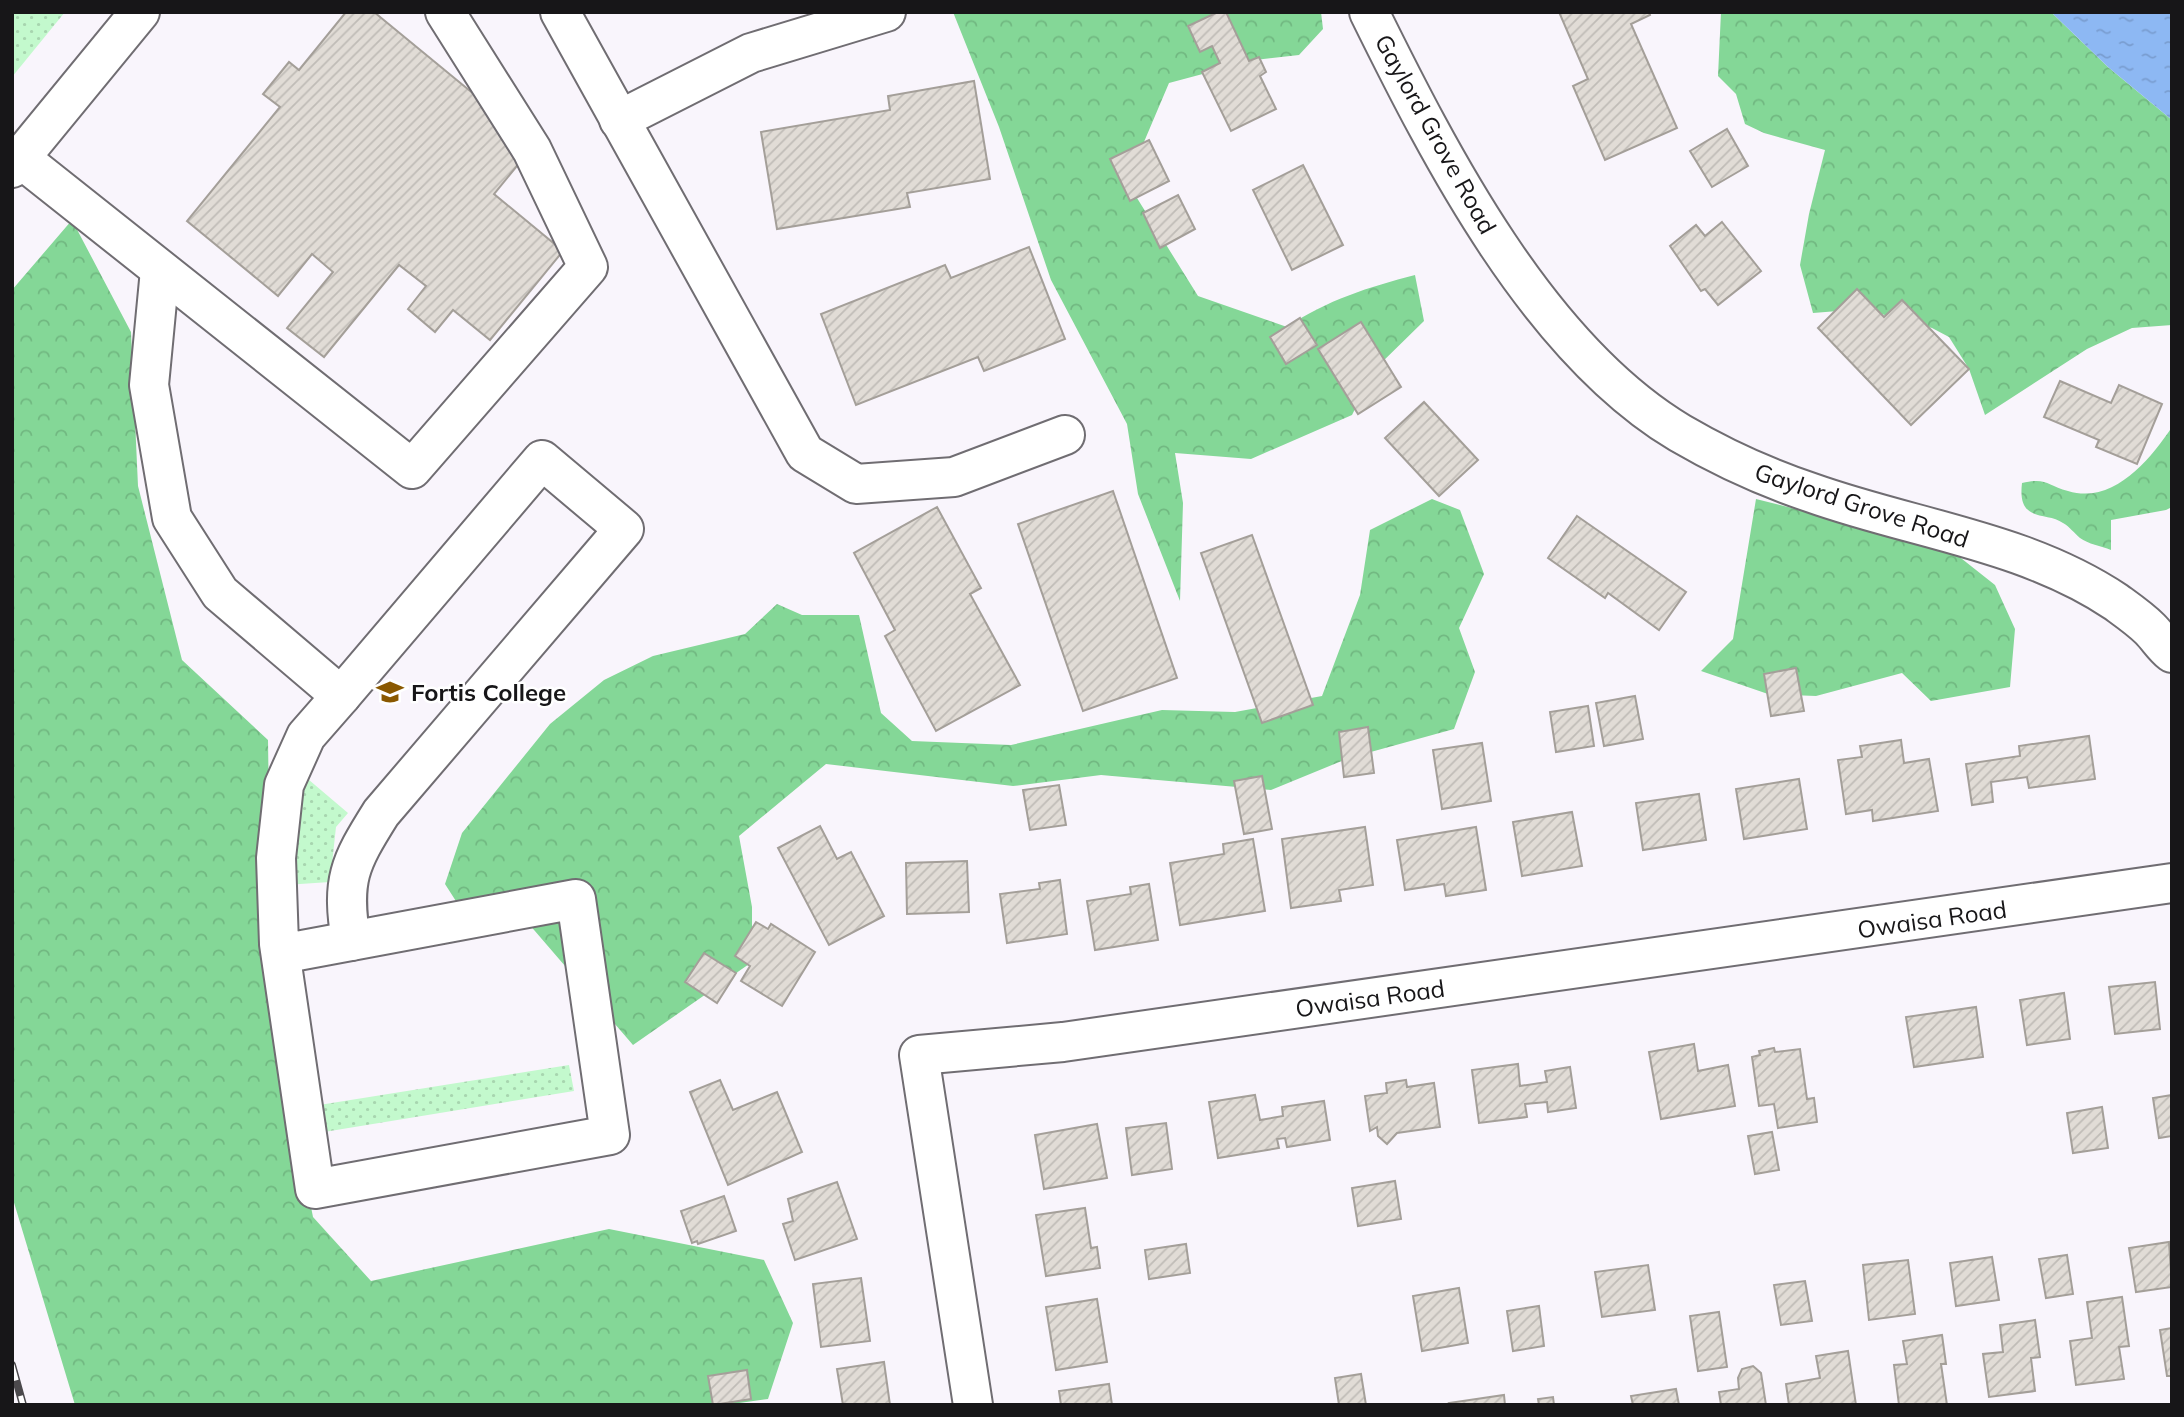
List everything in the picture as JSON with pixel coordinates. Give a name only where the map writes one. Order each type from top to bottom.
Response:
[{"type":"street","points":[[140,12],[16,163],[160,270],[412,470],[589,267],[532,150],[444,12]]},
{"type":"street","points":[[560,12],[805,453],[856,484],[954,477],[1065,435]]},
{"type":"street","points":[[619,120],[751,53],[886,12]]},
{"type":"street","name":"Gaylord Grove Road","points":[[1369,12],[1458,178],[1529,290],[1580,350],[1644,407],[1679,432],[1745,467],[1813,494],[2034,559],[2116,603],[2150,629],[2172,653]]},
{"type":"street","points":[[160,270],[149,385],[172,518],[220,593],[341,696]]},
{"type":"street","points":[[281,954],[351,941],[576,899],[610,1135],[315,1189],[281,954],[276,858],[284,785],[306,736],[542,460],[624,529],[381,813],[354,857],[345,903],[351,941]]},
{"type":"street","name":"Owaisa Road","points":[[973,1405],[919,1055],[1063,1042],[2172,883]]},
{"type":"green space","points":[[12,12],[65,12],[12,77]]},
{"type":"green space","points":[[953,12],[1321,12],[1323,29],[1299,55],[1255,60],[1169,83],[1127,182],[1198,296],[1287,327],[1317,309],[1349,295],[1415,275],[1424,321],[1375,369],[1352,415],[1251,459],[1175,453],[1183,503],[1180,601],[1138,494],[1127,424],[1051,280],[999,127]]},
{"type":"green space","points":[[1721,12],[2051,12],[2108,67],[2172,120],[2172,325],[2132,328],[2087,349],[1985,415],[1969,369],[1949,337],[1932,328],[1863,309],[1813,313],[1800,265],[1825,150],[1764,133],[1745,124],[1736,94],[1718,76]]},
{"type":"green space","points":[[72,220],[131,332],[138,486],[182,660],[268,740],[272,1010],[313,1217],[371,1281],[609,1229],[764,1260],[793,1323],[768,1399],[725,1405],[75,1405],[12,1196],[12,290]]},
{"type":"green space","points":[[2172,427],[2172,507],[2111,520],[2111,550],[2083,540],[2063,523],[2035,514],[2024,505],[2022,483],[2030,481],[2042,481],[2084,494],[2115,486],[2129,477],[2153,453]]},
{"type":"green space","points":[[1432,499],[1460,510],[1484,574],[1459,628],[1475,672],[1454,729],[1349,758],[1271,790],[1101,775],[1013,786],[826,764],[739,836],[752,907],[752,962],[633,1045],[516,909],[461,909],[445,884],[462,833],[550,724],[604,680],[653,656],[745,634],[777,604],[802,615],[859,615],[881,713],[912,741],[1011,745],[1162,710],[1235,712],[1322,696],[1360,595],[1370,530]]},
{"type":"green space","points":[[1756,499],[1952,551],[1995,585],[2015,629],[2010,687],[1931,701],[1902,673],[1816,696],[1768,694],[1701,671],[1733,639]]},
{"type":"green space","points":[[302,774],[348,813],[336,827],[330,882],[285,885]]},
{"type":"green space","points":[[569,1065],[574,1091],[318,1133],[313,1106]]},
{"type":"water","points":[[2051,12],[2172,12],[2172,120],[2108,67]]},
{"type":"building","points":[[346,12],[374,12],[520,132],[526,155],[494,194],[563,251],[490,340],[453,310],[435,332],[408,309],[426,286],[399,265],[324,357],[287,328],[333,272],[312,254],[278,296],[187,221],[280,107],[263,94],[289,62],[299,70]]},
{"type":"building","points":[[1218,12],[1226,12],[1249,61],[1259,57],[1266,72],[1260,76],[1276,109],[1231,131],[1202,72],[1220,63],[1212,46],[1200,52],[1188,26]]},
{"type":"building","points":[[1559,12],[1649,12],[1650,15],[1631,24],[1677,128],[1605,160],[1573,86],[1588,79]]},
{"type":"building","points":[[974,81],[990,179],[907,193],[910,207],[777,229],[761,132],[890,110],[888,96]]},
{"type":"building","points":[[1727,129],[1748,166],[1712,187],[1690,151]]},
{"type":"building","points":[[1149,140],[1169,181],[1130,201],[1110,159]]},
{"type":"building","points":[[1303,165],[1343,245],[1292,270],[1253,190]]},
{"type":"building","points":[[1178,195],[1195,229],[1160,248],[1143,213]]},
{"type":"building","points":[[1722,222],[1761,271],[1718,305],[1705,289],[1701,291],[1670,246],[1696,225],[1705,236]]},
{"type":"building","points":[[1029,247],[1065,339],[984,371],[978,357],[856,405],[821,314],[945,265],[951,278]]},
{"type":"building","points":[[1857,289],[1884,317],[1902,300],[1969,369],[1911,425],[1818,328]]},
{"type":"building","points":[[1300,318],[1317,345],[1286,364],[1270,337]]},
{"type":"building","points":[[1361,322],[1401,387],[1358,414],[1318,349]]},
{"type":"building","points":[[2060,381],[2111,403],[2119,385],[2162,404],[2137,464],[2096,447],[2099,440],[2044,417]]},
{"type":"building","points":[[1424,402],[1478,460],[1439,496],[1385,438]]},
{"type":"building","points":[[1113,491],[1177,678],[1083,711],[1018,524]]},
{"type":"building","points":[[937,507],[981,588],[970,594],[1020,685],[936,731],[885,636],[895,630],[854,553]]},
{"type":"building","points":[[1577,516],[1686,592],[1659,630],[1608,593],[1605,598],[1548,558]]},
{"type":"building","points":[[1252,535],[1313,705],[1262,723],[1201,553]]},
{"type":"building","points":[[1796,668],[1804,711],[1771,716],[1764,674]]},
{"type":"building","points":[[1635,696],[1643,739],[1604,746],[1596,703]]},
{"type":"building","points":[[1588,706],[1594,746],[1556,752],[1550,712]]},
{"type":"building","points":[[1368,727],[1374,773],[1344,777],[1339,732]]},
{"type":"building","points":[[2089,736],[2095,779],[2029,788],[2027,777],[1991,782],[1993,802],[1972,805],[1966,764],[2020,756],[2019,746]]},
{"type":"building","points":[[1901,740],[1904,763],[1929,759],[1938,811],[1873,821],[1872,810],[1846,814],[1838,760],[1862,757],[1860,746]]},
{"type":"building","points":[[1482,743],[1491,801],[1442,809],[1433,750]]},
{"type":"building","points":[[1262,776],[1272,829],[1244,834],[1234,781]]},
{"type":"building","points":[[1799,779],[1807,829],[1744,839],[1736,789]]},
{"type":"building","points":[[1059,785],[1066,825],[1030,830],[1023,790]]},
{"type":"building","points":[[1699,794],[1706,840],[1643,850],[1636,803]]},
{"type":"building","points":[[1572,812],[1582,866],[1522,876],[1513,822]]},
{"type":"building","points":[[820,826],[837,859],[851,852],[884,916],[829,945],[778,848]]},
{"type":"building","points":[[1365,827],[1373,885],[1339,890],[1341,901],[1291,908],[1282,839]]},
{"type":"building","points":[[1476,827],[1486,890],[1446,896],[1444,884],[1405,890],[1397,840]]},
{"type":"building","points":[[1253,839],[1265,911],[1180,925],[1170,863],[1224,854],[1223,844]]},
{"type":"building","points":[[967,861],[969,912],[907,914],[906,863]]},
{"type":"building","points":[[1060,880],[1067,934],[1007,943],[1000,894],[1040,889],[1039,883]]},
{"type":"building","points":[[1149,884],[1158,940],[1095,950],[1087,901],[1131,894],[1130,887]]},
{"type":"building","points":[[756,922],[768,929],[771,924],[815,952],[782,1006],[741,981],[750,966],[735,956]]},
{"type":"building","points":[[704,953],[736,973],[717,1003],[685,982]]},
{"type":"building","points":[[2155,982],[2160,1029],[2115,1034],[2109,987]]},
{"type":"building","points":[[2064,993],[2070,1039],[2027,1045],[2020,1000]]},
{"type":"building","points":[[1976,1007],[1983,1057],[1914,1067],[1906,1017]]},
{"type":"building","points":[[1694,1044],[1698,1071],[1728,1065],[1735,1106],[1661,1119],[1649,1052]]},
{"type":"building","points":[[1774,1048],[1775,1052],[1800,1049],[1807,1099],[1814,1098],[1817,1122],[1778,1128],[1774,1104],[1759,1106],[1752,1057],[1760,1055],[1759,1051]]},
{"type":"building","points":[[1518,1064],[1520,1086],[1547,1082],[1545,1071],[1570,1067],[1576,1108],[1548,1112],[1547,1102],[1525,1104],[1527,1117],[1479,1123],[1472,1070]]},
{"type":"building","points":[[720,1080],[733,1110],[777,1092],[802,1152],[728,1185],[690,1092]]},
{"type":"building","points":[[1406,1080],[1407,1087],[1434,1083],[1440,1127],[1397,1133],[1387,1144],[1378,1136],[1377,1127],[1370,1131],[1365,1096],[1387,1093],[1386,1083]]},
{"type":"building","points":[[1255,1095],[1260,1120],[1283,1116],[1282,1107],[1324,1101],[1330,1140],[1287,1147],[1285,1138],[1277,1139],[1279,1148],[1218,1158],[1209,1102]]},
{"type":"building","points":[[2172,1095],[2172,1136],[2159,1138],[2153,1098]]},
{"type":"building","points":[[2102,1107],[2108,1148],[2073,1153],[2067,1113]]},
{"type":"building","points":[[1166,1123],[1172,1169],[1132,1175],[1126,1128]]},
{"type":"building","points":[[1097,1124],[1107,1178],[1044,1189],[1035,1135]]},
{"type":"building","points":[[1772,1132],[1779,1170],[1755,1174],[1748,1136]]},
{"type":"building","points":[[1395,1181],[1401,1219],[1358,1226],[1352,1188]]},
{"type":"building","points":[[837,1182],[857,1239],[795,1260],[783,1224],[793,1221],[788,1199]]},
{"type":"building","points":[[724,1196],[736,1231],[698,1244],[697,1241],[692,1243],[681,1211]]},
{"type":"building","points":[[1085,1208],[1091,1248],[1097,1247],[1100,1268],[1046,1276],[1036,1215]]},
{"type":"building","points":[[2169,1242],[2172,1287],[2136,1292],[2129,1248]]},
{"type":"building","points":[[1186,1244],[1190,1273],[1149,1279],[1145,1250]]},
{"type":"building","points":[[2067,1255],[2073,1294],[2046,1298],[2039,1259]]},
{"type":"building","points":[[1992,1257],[1999,1300],[1956,1306],[1950,1263]]},
{"type":"building","points":[[1908,1260],[1915,1314],[1869,1320],[1863,1265]]},
{"type":"building","points":[[1648,1265],[1655,1310],[1602,1317],[1595,1272]]},
{"type":"building","points":[[861,1278],[870,1341],[821,1347],[813,1284]]},
{"type":"building","points":[[1805,1281],[1812,1321],[1781,1325],[1774,1285]]},
{"type":"building","points":[[1459,1288],[1468,1343],[1422,1351],[1413,1296]]},
{"type":"building","points":[[2122,1297],[2129,1346],[2119,1347],[2124,1379],[2076,1385],[2070,1341],[2092,1338],[2087,1302]]},
{"type":"building","points":[[1097,1299],[1107,1362],[1056,1370],[1046,1307]]},
{"type":"building","points":[[1539,1306],[1544,1346],[1513,1351],[1507,1311]]},
{"type":"building","points":[[1719,1312],[1727,1367],[1698,1371],[1690,1316]]},
{"type":"building","points":[[2035,1320],[2040,1357],[2031,1358],[2035,1391],[1989,1397],[1983,1354],[2003,1352],[2000,1325]]},
{"type":"building","points":[[2172,1328],[2172,1376],[2167,1376],[2160,1330]]},
{"type":"building","points":[[1942,1335],[1946,1364],[1941,1364],[1947,1405],[1899,1405],[1894,1365],[1907,1364],[1903,1341]]},
{"type":"building","points":[[1848,1351],[1856,1405],[1789,1405],[1786,1384],[1820,1378],[1816,1356]]},
{"type":"building","points":[[884,1362],[890,1405],[843,1405],[837,1369]]},
{"type":"building","points":[[1753,1366],[1761,1373],[1766,1405],[1721,1405],[1719,1392],[1739,1389],[1738,1378],[1742,1369]]},
{"type":"building","points":[[747,1370],[751,1399],[713,1405],[708,1376]]},
{"type":"building","points":[[1361,1374],[1366,1405],[1339,1405],[1335,1378]]},
{"type":"building","points":[[1109,1384],[1112,1405],[1061,1405],[1059,1391]]},
{"type":"building","points":[[1676,1389],[1679,1405],[1633,1405],[1631,1396]]},
{"type":"building","points":[[1504,1395],[1505,1405],[1449,1403]]},
{"type":"building","points":[[1553,1397],[1554,1405],[1539,1405],[1538,1399]]},
{"type":"railway","points":[[12,1365],[23,1405]]},
{"type":"place","name":"Fortis College","points":[[390,692]]}]
